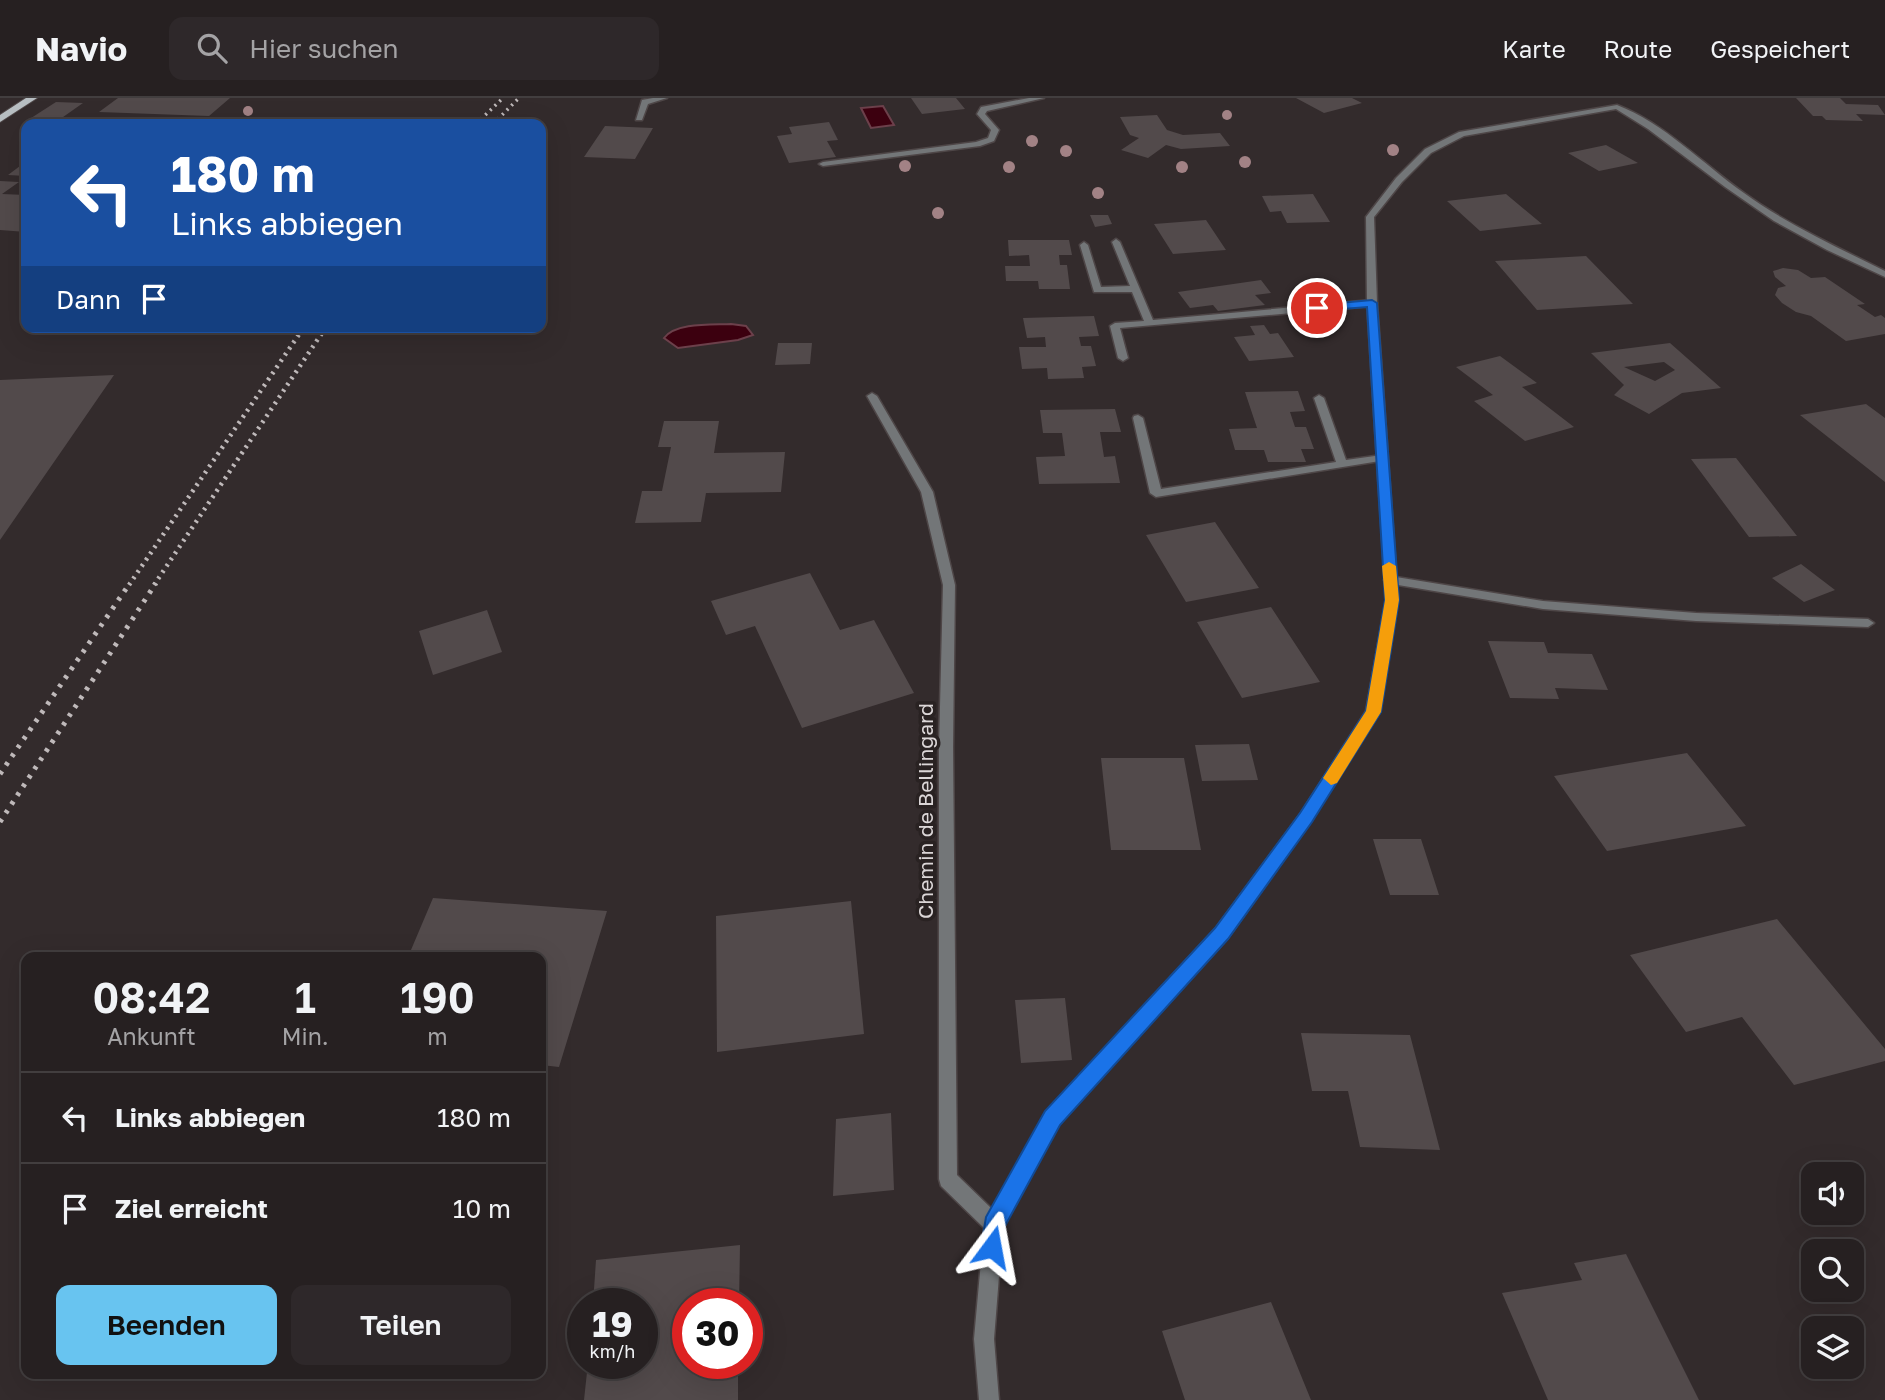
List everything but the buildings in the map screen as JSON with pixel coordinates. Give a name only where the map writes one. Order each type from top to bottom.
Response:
[{"type":"main road","points":[[0,119],[32,98]]},
{"type":"street","points":[[639,118],[645,102],[663,98]]},
{"type":"street","points":[[823,164],[977,144],[991,139],[995,130],[981,114],[984,109],[1040,98]]},
{"type":"street","points":[[989,1400],[984,1339],[994,1224],[1052,1118],[1222,933],[1306,817],[1373,712],[1392,600],[1372,303],[1370,217],[1399,180],[1428,151],[1462,134],[1619,103],[1746,198],[1821,243],[1885,274]]},
{"type":"street","points":[[1116,242],[1150,323]]},
{"type":"street","points":[[1084,245],[1097,290],[1136,289]]},
{"type":"street","points":[[1123,358],[1115,326],[1372,303]]},
{"type":"street","name":"Chemin de Bellingard","points":[[872,396],[927,492],[949,585],[946,747],[948,1179],[994,1224]]},
{"type":"street","points":[[1319,398],[1342,464]]},
{"type":"street","points":[[1138,418],[1156,492],[1382,458]]},
{"type":"street","points":[[1390,580],[1543,605],[1696,617],[1868,624]]},
{"type":"shaded area","points":[[883,106],[894,125],[871,128],[861,108]]},
{"type":"shaded area","points":[[731,324],[746,326],[753,335],[738,340],[678,348],[664,338],[677,329],[686,327]]},
{"type":"railway","points":[[481,119],[503,98]]},
{"type":"railway","points":[[498,119],[519,98]]},
{"type":"railway","points":[[129,585],[300,333]]},
{"type":"railway","points":[[154,585],[322,333]]},
{"type":"railway","points":[[0,774],[130,583]]},
{"type":"railway","points":[[0,822],[156,583]]},
{"type":"slow traffic","points":[[1331,778],[1373,712],[1392,600],[1389,566]]},
{"type":"route","points":[[992,1247],[994,1224],[1052,1118],[1222,933],[1306,817],[1373,712],[1392,600],[1372,303],[1317,308]]}]
